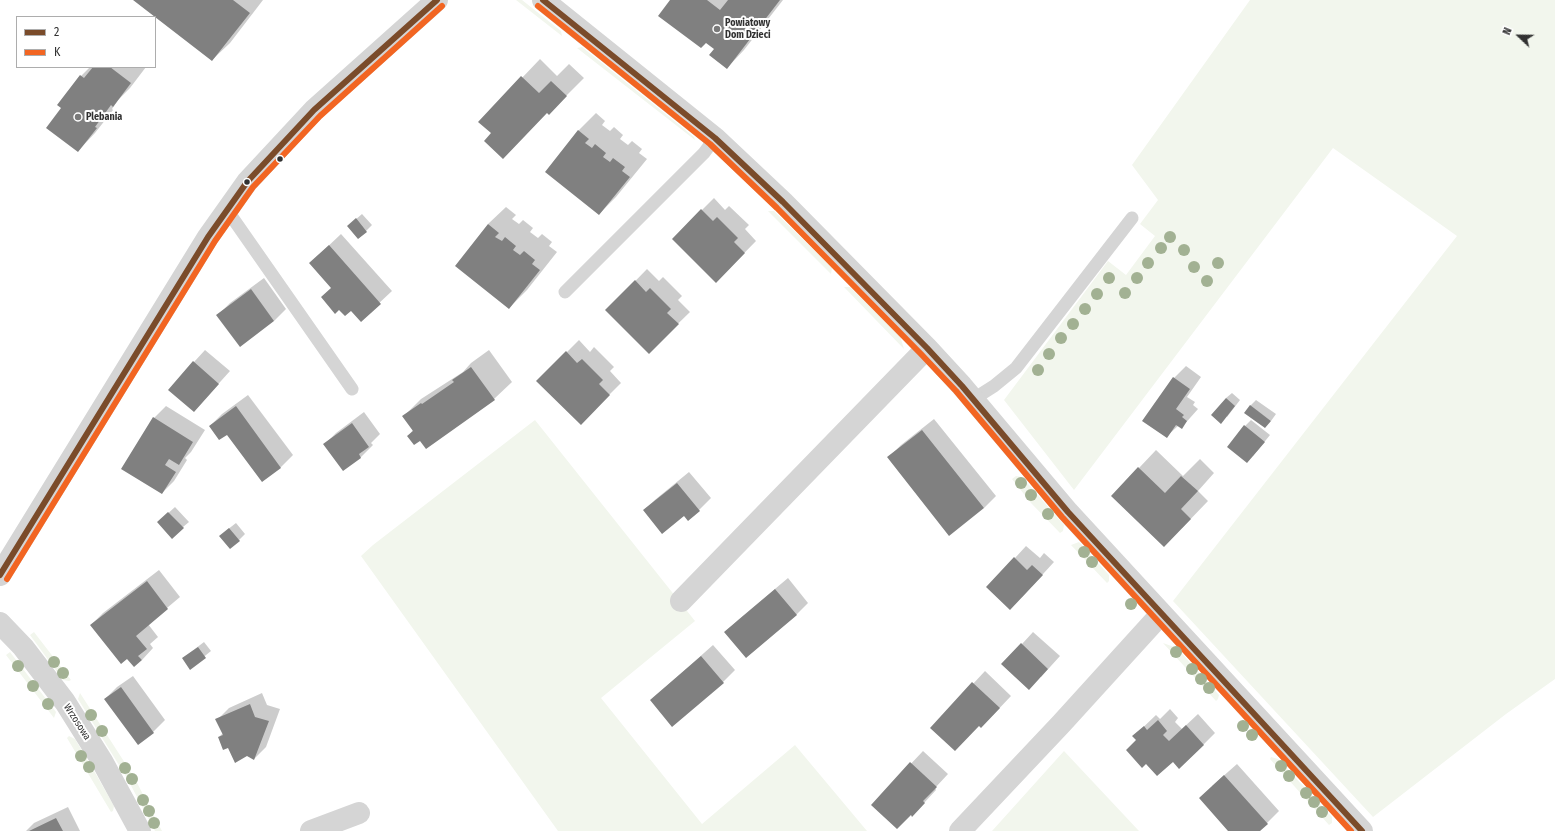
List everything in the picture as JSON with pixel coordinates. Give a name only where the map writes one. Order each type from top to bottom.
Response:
[{"type":"street","points":[[0,575],[208,237],[247,182],[314,110],[437,0]]},
{"type":"street","points":[[543,0],[714,138],[783,202],[927,348],[1068,512],[1362,831]]},
{"type":"street","points":[[681,601],[927,348]]},
{"type":"street","points":[[960,831],[1061,724],[1161,614]]},
{"type":"street","name":"Wrzosowa","points":[[0,623],[23,647],[65,702],[102,760],[140,831]]},
{"type":"street","points":[[311,831],[359,813]]},
{"type":"lane","points":[[565,292],[704,154],[714,138]]},
{"type":"lane","points":[[226,210],[352,389]]},
{"type":"lane","points":[[972,400],[994,386],[1016,368],[1132,218]]},
{"type":"shaded area","points":[[516,0],[522,0],[561,31],[562,36]]},
{"type":"shaded area","points":[[1250,0],[1555,0],[1555,679],[1506,714],[1373,817],[1173,601],[1457,236],[1333,148],[1074,490],[1004,400],[1108,261],[1126,275],[1155,236],[1140,224],[1158,200],[1132,165]]},
{"type":"shaded area","points":[[582,47],[677,123],[694,137],[695,140],[577,48]]},
{"type":"shaded area","points":[[768,211],[774,211],[832,268],[831,274]]},
{"type":"shaded area","points":[[844,287],[850,287],[900,336],[904,349]]},
{"type":"shaded area","points":[[535,420],[695,621],[601,698],[702,824],[795,745],[867,831],[558,831],[361,556],[373,545]]},
{"type":"shaded area","points":[[1016,476],[1022,477],[1064,525],[1063,531],[1060,533],[1031,503],[1012,479]]},
{"type":"shaded area","points":[[1079,542],[1109,575],[1109,581],[1107,583],[1071,545]]},
{"type":"shaded area","points":[[34,632],[71,680],[63,680],[30,635]]},
{"type":"shaded area","points":[[1163,643],[1177,648],[1219,695],[1216,701]]},
{"type":"shaded area","points":[[10,652],[56,712],[54,718],[6,655]]},
{"type":"shaded area","points":[[80,693],[134,777],[162,831],[155,831],[127,778],[78,699]]},
{"type":"shaded area","points":[[69,736],[75,739],[97,776],[114,806],[113,811],[111,812],[67,738]]},
{"type":"shaded area","points":[[1064,751],[1139,831],[992,831]]},
{"type":"shaded area","points":[[1271,757],[1278,759],[1332,817],[1332,823],[1329,825],[1270,759]]},
{"type":"building","points":[[133,0],[233,0],[250,13],[212,61],[156,18],[156,16],[154,16]]},
{"type":"building","name":"Powiatowy Dom Dzieci","points":[[670,0],[707,0],[720,10],[728,0],[780,0],[727,69],[709,55],[714,49],[706,43],[701,48],[658,16]]},
{"type":"building","name":"Plebania","points":[[92,68],[111,68],[131,83],[113,107],[111,105],[95,127],[97,128],[78,152],[46,128],[61,108],[57,105],[80,75],[84,78]]},
{"type":"building","points":[[521,76],[539,93],[551,81],[567,96],[549,115],[547,113],[503,159],[484,141],[491,133],[478,122]]},
{"type":"building","points":[[578,130],[589,139],[585,143],[592,148],[595,144],[606,153],[603,157],[610,162],[613,158],[625,167],[622,171],[630,177],[599,215],[545,172]]},
{"type":"building","points":[[701,209],[713,221],[717,217],[738,238],[734,242],[745,253],[716,283],[672,239]]},
{"type":"building","points":[[356,218],[367,232],[358,239],[347,226]]},
{"type":"building","points":[[488,224],[499,233],[495,237],[502,241],[505,237],[516,246],[513,250],[520,255],[524,251],[535,260],[532,264],[540,270],[509,309],[455,266]]},
{"type":"building","points":[[329,245],[381,304],[361,322],[351,311],[345,316],[339,310],[335,314],[321,297],[331,288],[309,263]]},
{"type":"building","points":[[635,280],[646,292],[650,288],[671,309],[667,313],[679,324],[649,354],[605,310]]},
{"type":"building","points":[[251,289],[274,321],[240,347],[216,315]]},
{"type":"building","points":[[566,351],[577,363],[582,359],[603,380],[599,384],[610,395],[581,425],[536,381]]},
{"type":"building","points":[[193,361],[219,384],[194,412],[168,390]]},
{"type":"building","points":[[471,367],[495,400],[426,449],[420,441],[414,445],[407,436],[413,431],[402,416],[454,382],[452,380]]},
{"type":"building","points":[[1173,377],[1190,389],[1176,409],[1184,415],[1182,417],[1187,421],[1182,429],[1176,425],[1167,438],[1142,421]]},
{"type":"building","points":[[1226,398],[1235,406],[1221,424],[1211,415]]},
{"type":"building","points":[[1250,405],[1271,421],[1265,428],[1244,413]]},
{"type":"building","points":[[236,406],[281,468],[262,482],[227,435],[219,440],[209,426]]},
{"type":"building","points":[[153,417],[193,442],[179,465],[169,459],[165,465],[176,472],[162,494],[121,469]]},
{"type":"building","points":[[352,423],[369,447],[359,454],[361,458],[343,471],[323,444]]},
{"type":"building","points":[[1244,425],[1265,442],[1247,463],[1227,447]]},
{"type":"building","points":[[922,430],[984,508],[949,536],[887,457]]},
{"type":"building","points":[[1138,467],[1165,493],[1181,476],[1198,491],[1181,509],[1191,519],[1164,547],[1111,496]]},
{"type":"building","points":[[677,483],[700,511],[688,521],[684,516],[662,534],[643,510]]},
{"type":"building","points":[[168,512],[184,528],[172,539],[157,522]]},
{"type":"building","points":[[229,528],[240,541],[230,549],[219,536]]},
{"type":"building","points":[[1014,557],[1027,570],[1032,565],[1043,575],[1010,610],[986,587]]},
{"type":"building","points":[[147,581],[168,609],[136,636],[147,649],[138,656],[142,660],[134,667],[127,659],[121,664],[90,625]]},
{"type":"building","points":[[775,589],[797,615],[746,658],[724,632]]},
{"type":"building","points":[[1021,643],[1048,669],[1029,690],[1001,664]]},
{"type":"building","points":[[198,647],[206,658],[190,670],[182,658]]},
{"type":"building","points":[[701,656],[724,683],[672,727],[650,700]]},
{"type":"building","points":[[972,682],[1000,708],[981,728],[979,726],[955,751],[930,728]]},
{"type":"building","points":[[121,687],[154,733],[138,745],[104,699]]},
{"type":"building","points":[[250,704],[255,717],[269,721],[254,760],[247,756],[235,763],[228,748],[223,750],[218,737],[223,735],[215,719]]},
{"type":"building","points":[[1158,720],[1167,731],[1163,735],[1169,741],[1186,725],[1204,745],[1179,769],[1173,762],[1157,776],[1146,764],[1142,768],[1126,750],[1136,740],[1132,736],[1144,726],[1147,730]]},
{"type":"building","points":[[910,762],[937,787],[923,801],[925,803],[912,817],[911,815],[897,829],[871,805]]},
{"type":"building","points":[[1224,775],[1268,824],[1260,831],[1228,831],[1199,798]]},
{"type":"building","points":[[56,818],[63,831],[29,831]]},
{"type":"transit line","name":"2","points":[[0,575],[208,237],[247,182],[314,110],[437,0]]},
{"type":"transit line","name":"2","points":[[543,0],[715,138],[783,202],[927,348],[962,386],[1068,512],[1362,831]]},
{"type":"transit line","name":"K","points":[[7,579],[215,241],[253,187],[320,116],[442,6]]},
{"type":"transit line","name":"K","points":[[538,6],[710,144],[777,208],[921,354],[956,391],[1062,517],[1351,831]]},
{"type":"place","name":"Powiatowy Dom Dzieci","points":[[717,29]]},
{"type":"place","name":"Plebania","points":[[78,117]]}]
